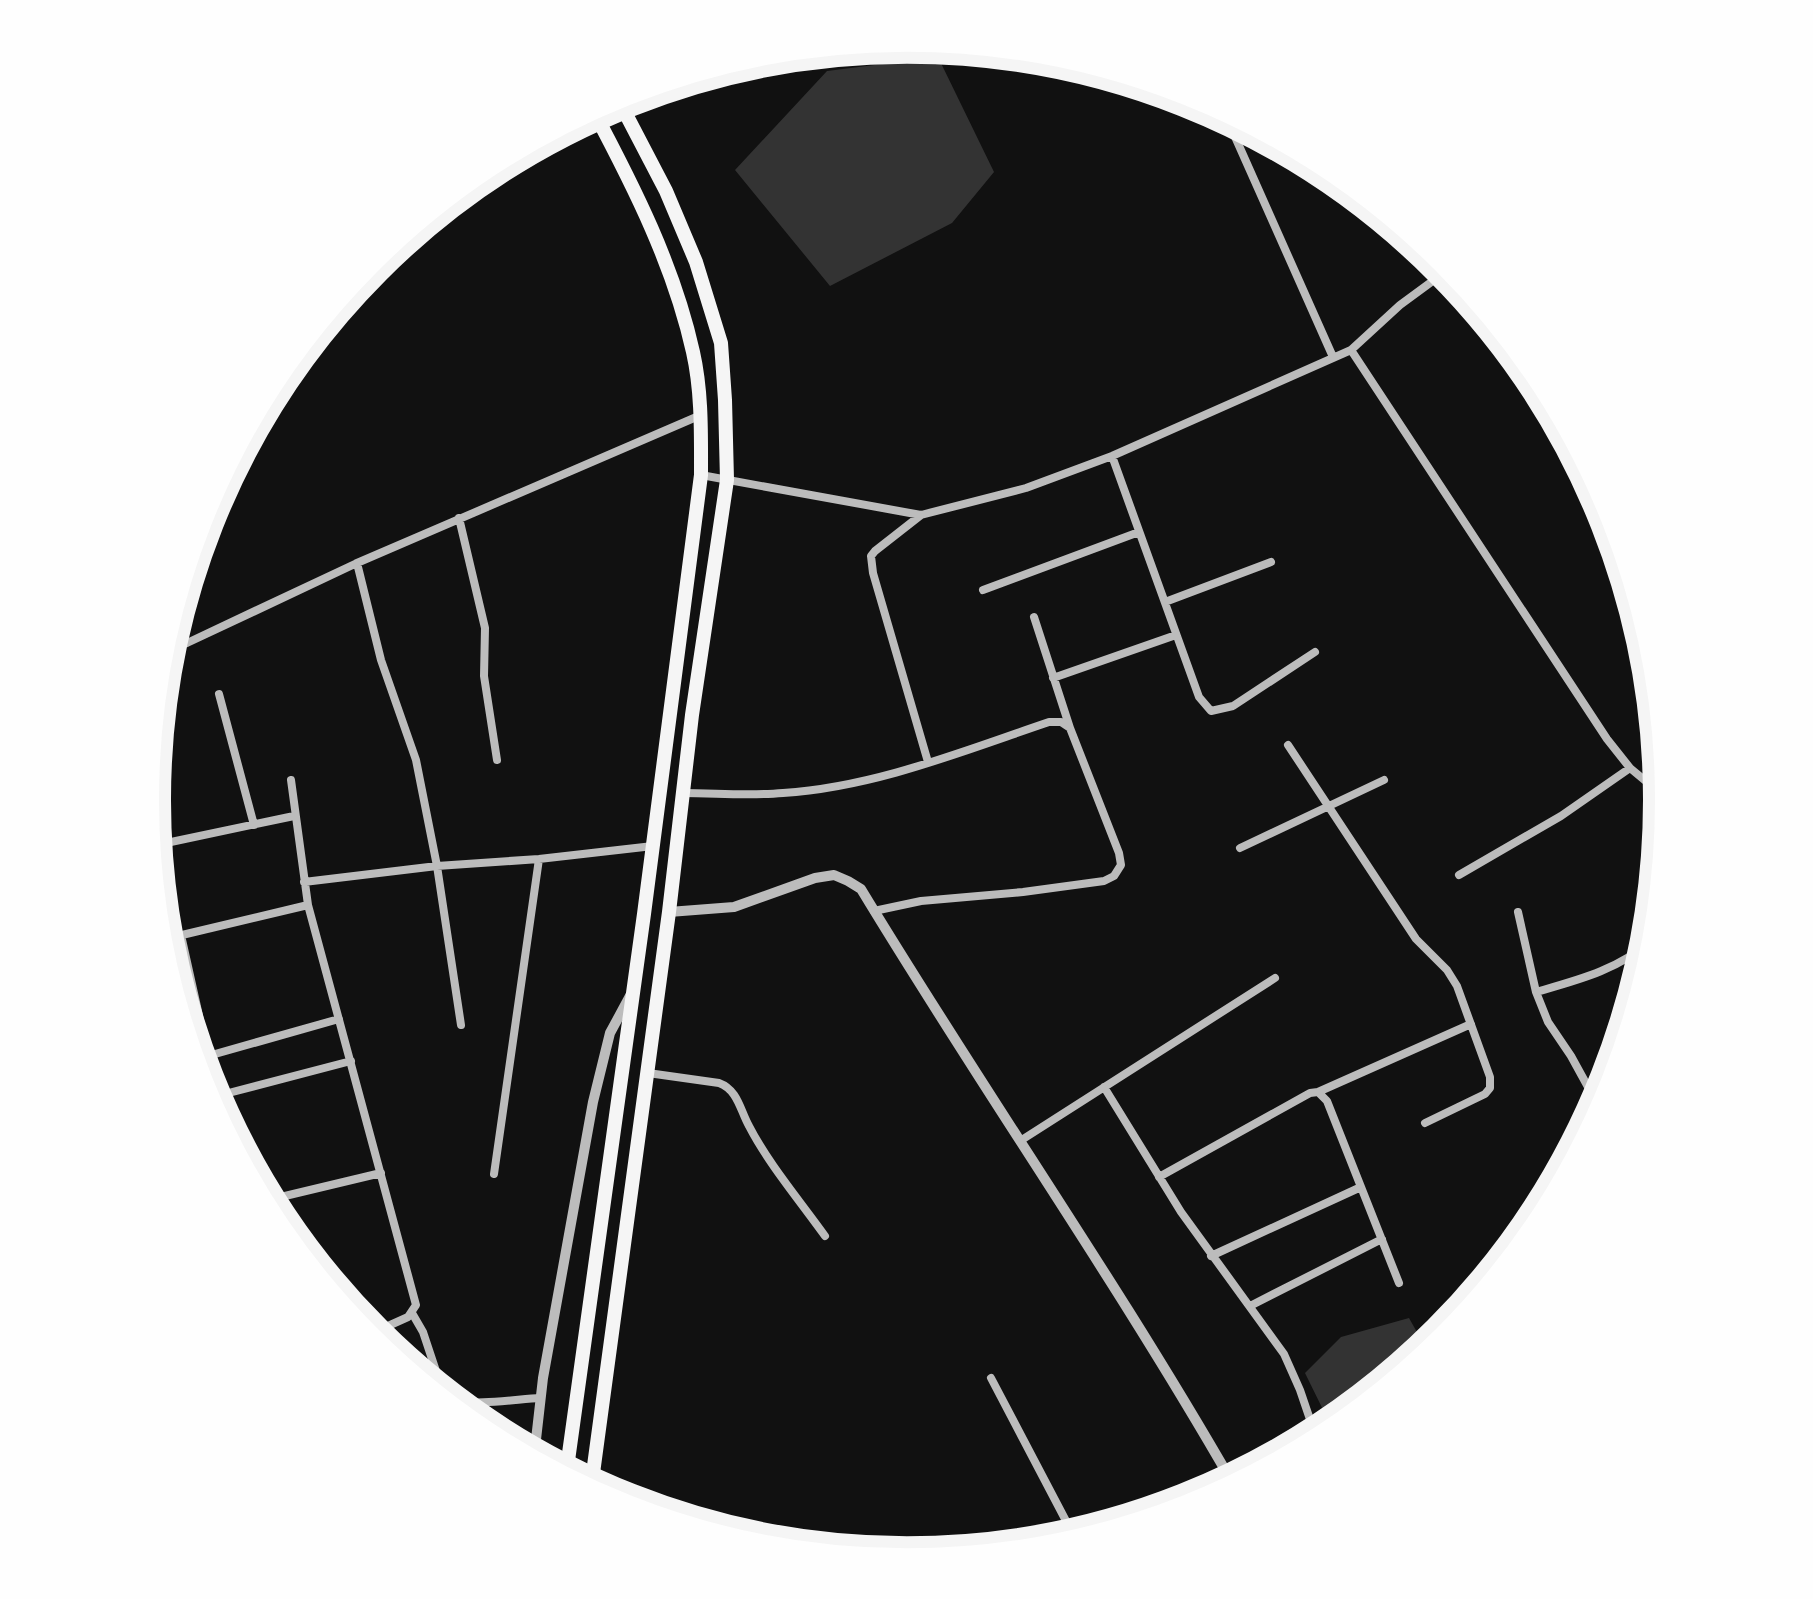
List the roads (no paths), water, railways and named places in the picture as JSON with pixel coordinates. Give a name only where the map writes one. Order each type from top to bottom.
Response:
[{"type":"highway","points":[[593,1472],[692,715],[727,480],[721,344],[696,262],[666,191],[625,113]]},
{"type":"highway","points":[[568,1460],[702,475],[694,355],[680,302],[656,237],[601,124]]},
{"type":"street","points":[[1233,133],[1333,357]]},
{"type":"street","points":[[702,475],[920,514],[1026,488],[1112,456],[1351,350],[1400,304],[1435,279]]},
{"type":"street","points":[[1351,350],[1607,740],[1648,783]]},
{"type":"street","points":[[181,644],[459,518],[701,415]]},
{"type":"street","points":[[1112,456],[1199,697],[1211,710],[1233,706],[1314,652]]},
{"type":"street","points":[[920,514],[876,551],[871,560],[928,762]]},
{"type":"street","points":[[459,518],[485,628],[484,676],[497,760]]},
{"type":"street","points":[[983,590],[1139,532]]},
{"type":"street","points":[[1165,602],[1272,562]]},
{"type":"street","points":[[357,563],[381,660],[416,760],[461,1025]]},
{"type":"street","points":[[874,911],[921,901],[1104,882],[1121,865],[1034,617]]},
{"type":"street","points":[[1053,678],[1176,635]]},
{"type":"street","points":[[219,694],[254,825]]},
{"type":"street","points":[[683,793],[783,794],[892,774],[1050,722],[1070,728]]},
{"type":"street","points":[[1288,745],[1416,939],[1458,986],[1490,1088],[1425,1123]]},
{"type":"street","points":[[1458,875],[1560,816],[1630,768]]},
{"type":"street","points":[[291,780],[308,905],[416,1306],[402,1320],[385,1327]]},
{"type":"street","points":[[1240,848],[1384,780]]},
{"type":"street","points":[[166,843],[294,816]]},
{"type":"street","points":[[304,882],[652,846]]},
{"type":"street","points":[[494,1174],[538,859]]},
{"type":"street","points":[[669,912],[734,907],[834,875],[861,889],[1174,1381],[1225,1469]]},
{"type":"street","points":[[178,936],[308,905]]},
{"type":"street","points":[[1518,912],[1536,992],[1548,1022],[1589,1089]]},
{"type":"street","points":[[182,935],[204,1039]]},
{"type":"street","points":[[1536,992],[1594,976],[1631,956]]},
{"type":"street","points":[[1020,1141],[1275,978]]},
{"type":"street","points":[[536,1442],[540,1398],[593,1102],[610,1033],[634,989]]},
{"type":"street","points":[[211,1055],[339,1019]]},
{"type":"street","points":[[1159,1177],[1310,1093],[1471,1024]]},
{"type":"street","points":[[226,1093],[351,1060]]},
{"type":"street","points":[[647,1073],[727,1086],[752,1132],[824,1236]]},
{"type":"street","points":[[1104,1088],[1212,1256],[1284,1354],[1310,1422]]},
{"type":"street","points":[[1318,1092],[1327,1101],[1400,1282]]},
{"type":"street","points":[[281,1198],[382,1173]]},
{"type":"street","points":[[1212,1256],[1361,1187]]},
{"type":"street","points":[[1250,1306],[1382,1239]]},
{"type":"street","points":[[412,1313],[423,1332],[436,1373]]},
{"type":"street","points":[[991,1378],[1067,1523]]},
{"type":"street","points":[[474,1402],[540,1398]]}]
